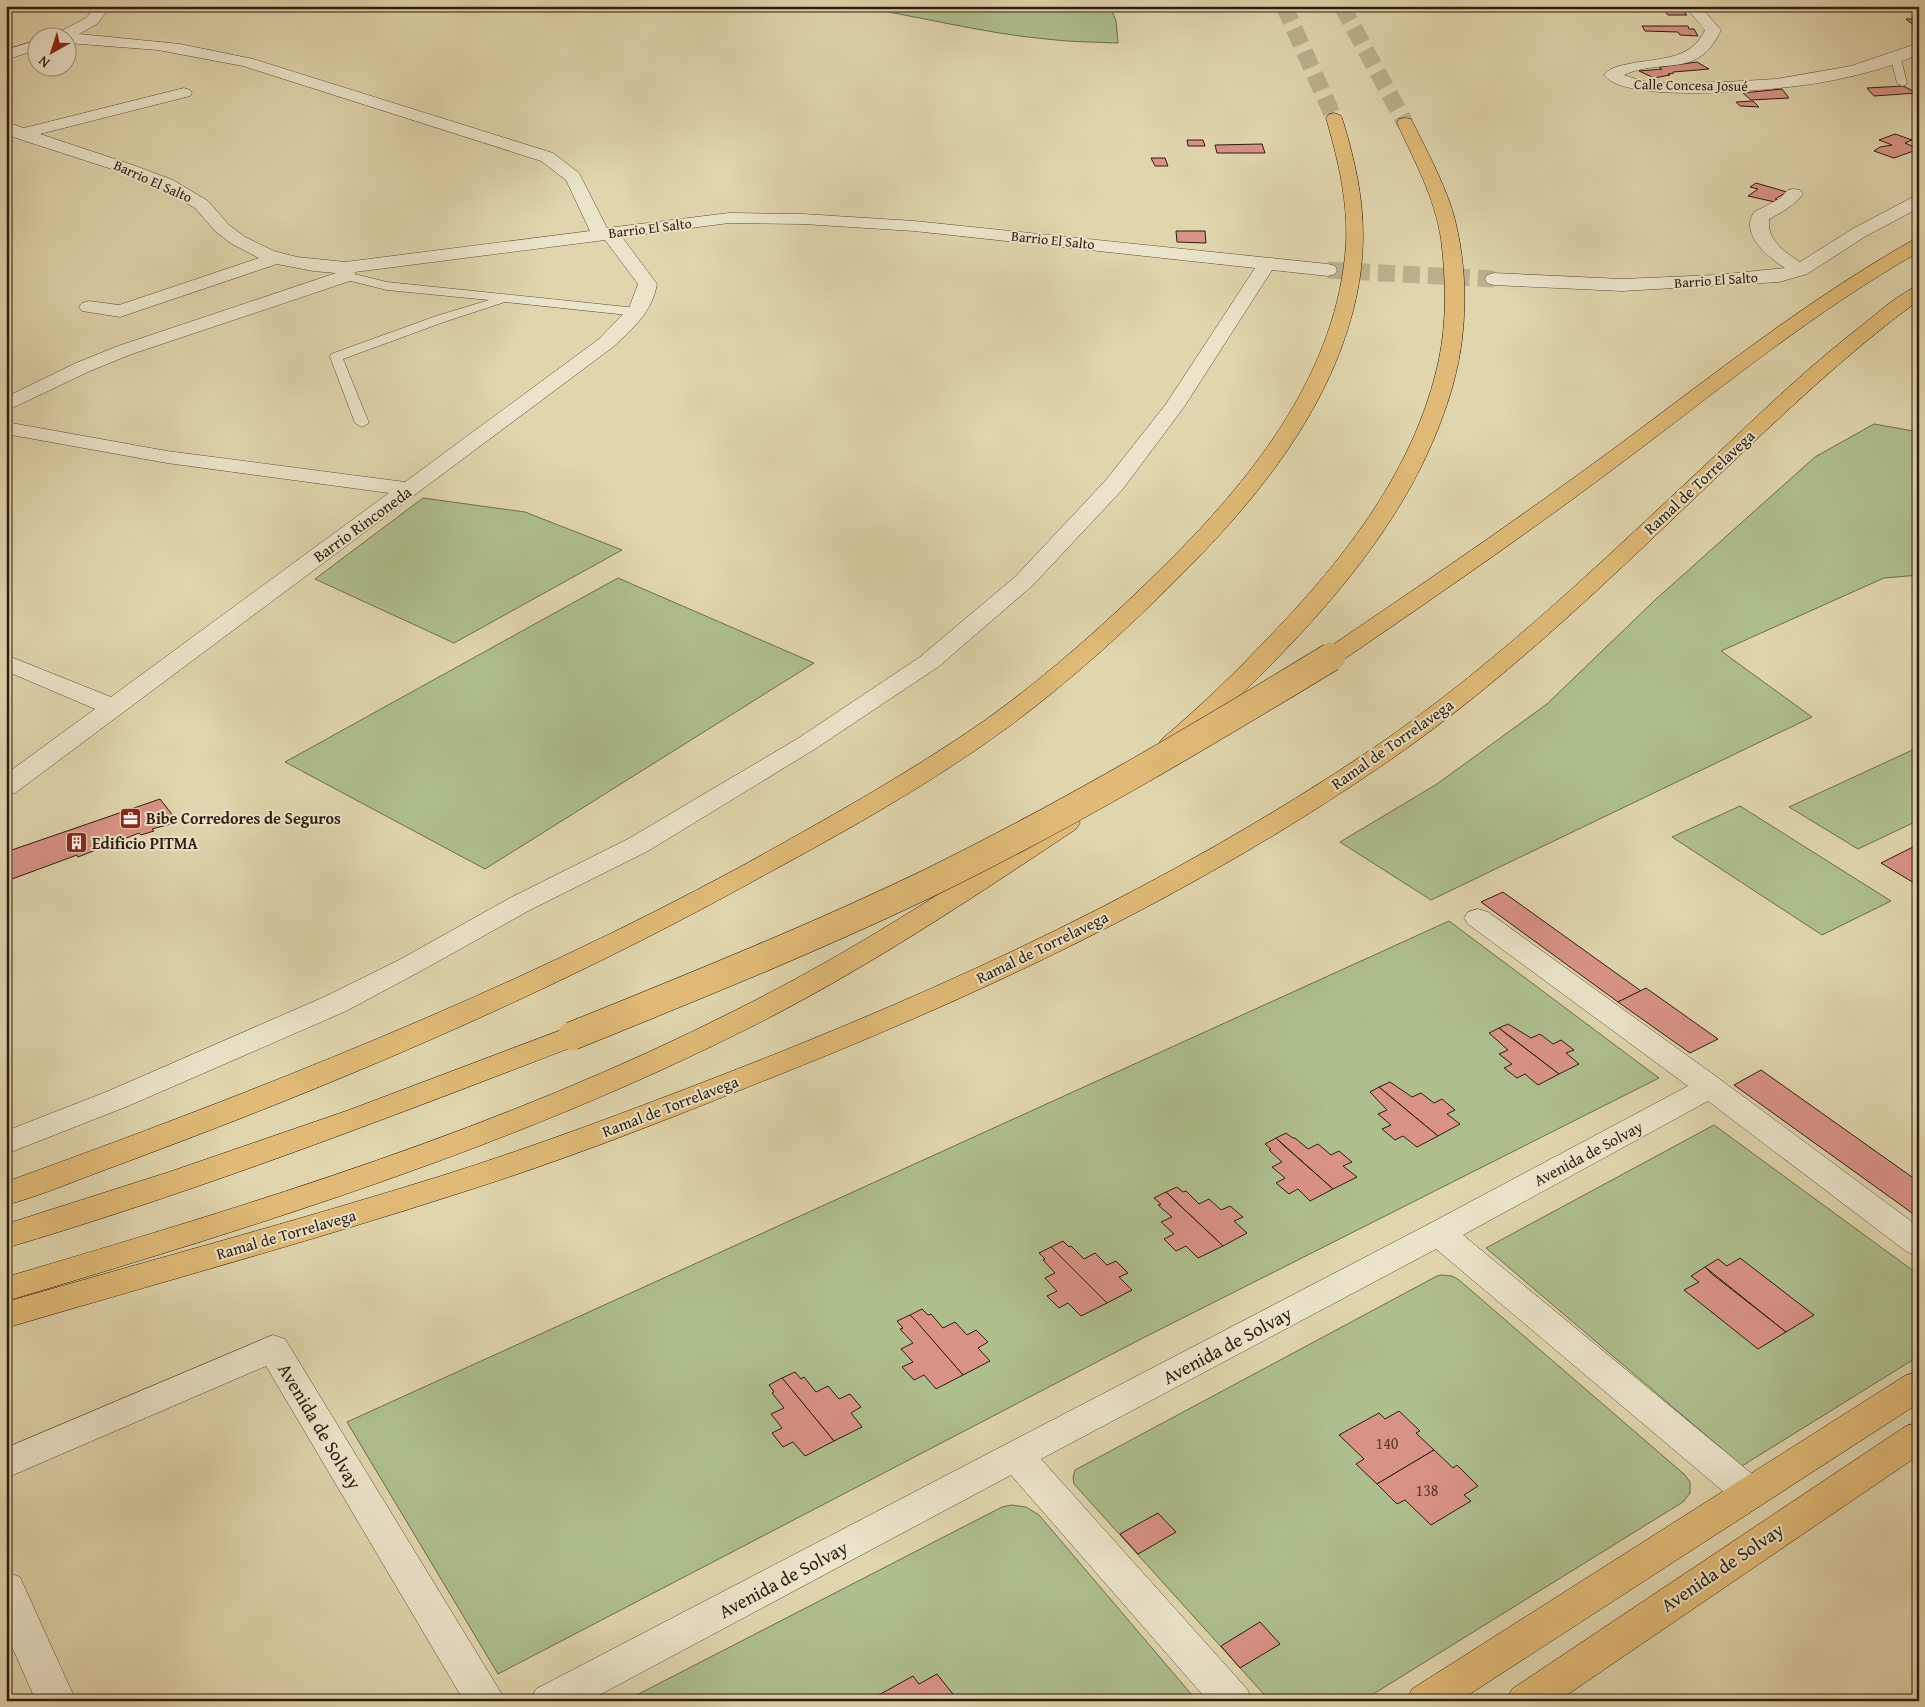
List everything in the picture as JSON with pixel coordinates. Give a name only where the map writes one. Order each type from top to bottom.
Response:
[{"type":"highway","points":[[6,1194],[245,1105],[334,1069],[496,1000],[594,954],[755,871],[901,786],[994,724],[1068,667],[1128,614],[1187,556],[1238,501],[1270,462],[1317,383],[1342,322],[1354,260],[1353,194],[1346,158],[1334,118]]},
{"type":"highway","points":[[6,1289],[231,1221],[389,1167],[544,1109],[685,1047],[744,1019],[812,982],[994,872],[1083,812],[1190,729],[1289,632],[1335,580],[1380,519],[1403,482],[1431,423],[1443,387],[1450,354],[1454,324],[1455,285],[1450,238],[1440,203],[1425,164],[1405,123]]},
{"type":"highway","points":[[6,1236],[180,1180],[360,1117],[572,1036],[769,955],[932,882],[1087,801],[1235,716],[1331,657],[1524,525],[1796,320],[1849,285],[1919,244]]},
{"type":"highway","name":"Ramal de Torrelavega","points":[[6,1315],[343,1218],[588,1138],[835,1042],[929,1002],[1018,960],[1170,882],[1328,789],[1384,752],[1478,681],[1526,643],[1576,599],[1815,375],[1883,317],[1919,291]]},
{"type":"highway","points":[[1426,1701],[1919,1385]]},
{"type":"highway","name":"Avenida de Solvay","points":[[1526,1701],[1919,1436]]},
{"type":"street","points":[[78,29],[93,22],[100,15],[104,6]]},
{"type":"street","name":"Calle Concesa Josué","points":[[1692,6],[1713,30],[1707,45],[1700,52],[1675,60],[1622,69],[1612,74],[1615,79],[1636,86],[1656,87],[1772,84],[1843,73],[1896,59],[1919,48]]},
{"type":"street","points":[[78,39],[129,42],[220,56],[547,157],[573,177],[605,233]]},
{"type":"street","points":[[6,55],[28,47]]},
{"type":"street","points":[[14,131],[184,93]]},
{"type":"street","name":"Barrio El Salto","points":[[14,131],[114,163],[166,184],[207,208],[223,230],[249,248],[276,258],[346,272],[605,233],[729,218],[802,219],[914,226],[1075,242],[1266,265],[1328,270]]},
{"type":"street","points":[[1794,194],[1785,203],[1760,216],[1758,224],[1761,235],[1770,248],[1780,258],[1800,270]]},
{"type":"street","name":"Barrio El Salto","points":[[1494,279],[1579,284],[1658,284],[1770,276],[1800,270],[1860,232],[1919,202]]},
{"type":"street","name":"Barrio Rinconeda","points":[[6,787],[606,342],[637,312],[646,299],[648,284],[605,233]]},
{"type":"street","points":[[89,308],[120,311],[276,258]]},
{"type":"street","points":[[6,1143],[117,1099],[335,1004],[409,966],[520,904],[646,840],[806,744],[929,662],[1024,581],[1114,485],[1174,407],[1266,265]]},
{"type":"street","points":[[6,405],[83,367],[125,350],[346,272]]},
{"type":"street","points":[[6,428],[167,457],[410,488]]},
{"type":"street","points":[[6,662],[113,707]]},
{"type":"street","points":[[1478,918],[1710,1087],[1919,1244]]},
{"type":"street","name":"Avenida de Solvay","points":[[550,1701],[1439,1233],[1710,1087]]},
{"type":"street","points":[[1439,1233],[1750,1494]]},
{"type":"street","name":"Avenida de Solvay","points":[[6,1464],[273,1348],[486,1701]]},
{"type":"street","points":[[1016,1456],[1233,1701]]},
{"type":"street","points":[[6,1588],[56,1701]]},
{"type":"lane","points":[[1896,59],[1902,83]]},
{"type":"lane","points":[[346,272],[387,286],[637,312]]},
{"type":"lane","points":[[362,424],[336,357],[440,319],[508,299]]},
{"type":"green space","points":[[851,6],[1110,6],[1116,21],[1118,43],[1064,41],[1021,36]]},
{"type":"green space","points":[[1874,424],[1919,432],[1919,575],[1884,578],[1721,651],[1812,717],[1431,900],[1340,842],[1437,784],[1547,704],[1655,600],[1815,457]]},
{"type":"green space","points":[[423,498],[525,512],[622,550],[454,643],[315,579]]},
{"type":"green space","points":[[618,578],[814,663],[485,869],[285,762]]},
{"type":"green space","points":[[1919,747],[1919,820],[1858,849],[1789,807]]},
{"type":"green space","points":[[1740,806],[1891,901],[1822,935],[1672,837]]},
{"type":"green space","points":[[1449,921],[1659,1078],[1141,1339],[498,1674],[347,1422]]},
{"type":"green space","points":[[1714,1125],[1919,1275],[1919,1356],[1742,1466],[1486,1248]]},
{"type":"green space","points":[[1442,1275],[1452,1276],[1459,1280],[1685,1475],[1690,1482],[1690,1493],[1683,1502],[1362,1701],[1270,1701],[1074,1484],[1075,1470]]},
{"type":"green space","points":[[1011,1505],[1026,1507],[1039,1515],[1197,1701],[625,1701],[1002,1507]]},
{"type":"building","points":[[1660,6],[1678,6],[1687,15],[1668,15]]},
{"type":"building","points":[[1906,19],[1919,19],[1919,31],[1912,28],[1916,27]]},
{"type":"building","points":[[1642,26],[1688,26],[1689,29],[1694,29],[1698,36],[1680,35],[1678,32],[1645,31]]},
{"type":"building","points":[[1697,62],[1709,69],[1673,72],[1668,74],[1670,75],[1654,78],[1639,71],[1662,69],[1659,67]]},
{"type":"building","points":[[1903,86],[1917,93],[1874,96],[1867,88]]},
{"type":"building","points":[[1782,89],[1789,98],[1751,100],[1743,93]]},
{"type":"building","points":[[1753,101],[1759,107],[1740,106],[1736,102]]},
{"type":"building","points":[[1895,134],[1912,140],[1905,143],[1919,149],[1894,158],[1874,151],[1880,147],[1892,145],[1879,140]]},
{"type":"building","points":[[1187,140],[1203,140],[1205,146],[1188,146]]},
{"type":"building","points":[[1262,144],[1265,153],[1217,153],[1215,145]]},
{"type":"building","points":[[1151,158],[1165,158],[1168,166],[1155,166]]},
{"type":"building","points":[[1756,183],[1787,192],[1775,199],[1779,200],[1775,202],[1748,196],[1758,189],[1750,187]]},
{"type":"building","points":[[1176,231],[1205,231],[1206,243],[1177,242]]},
{"type":"building","name":"Edificio PITMA","points":[[160,799],[178,822],[152,829],[154,831],[141,835],[139,833],[78,857],[77,855],[6,880],[6,852]]},
{"type":"building","points":[[1919,844],[1919,886],[1881,863]]},
{"type":"building","points":[[1503,892],[1641,991],[1618,1002],[1481,902]]},
{"type":"building","points":[[1646,988],[1718,1039],[1690,1053],[1618,1002]]},
{"type":"building","points":[[1508,1024],[1531,1038],[1540,1034],[1553,1044],[1561,1040],[1574,1050],[1566,1053],[1579,1064],[1559,1074],[1499,1028]]},
{"type":"building","points":[[1499,1028],[1559,1074],[1538,1085],[1525,1074],[1517,1078],[1504,1068],[1512,1064],[1499,1054],[1508,1050],[1489,1033]]},
{"type":"building","points":[[1761,1070],[1919,1182],[1919,1218],[1734,1085]]},
{"type":"building","points":[[1390,1082],[1412,1097],[1421,1093],[1434,1103],[1442,1099],[1455,1110],[1447,1114],[1460,1124],[1438,1136],[1379,1087]]},
{"type":"building","points":[[1379,1087],[1438,1136],[1417,1147],[1403,1136],[1395,1140],[1382,1129],[1391,1125],[1378,1114],[1387,1110],[1370,1092]]},
{"type":"building","points":[[1286,1133],[1308,1149],[1318,1144],[1331,1155],[1339,1151],[1352,1162],[1343,1166],[1357,1177],[1333,1189],[1276,1138]]},
{"type":"building","points":[[1276,1138],[1333,1189],[1310,1201],[1298,1189],[1289,1194],[1276,1183],[1285,1178],[1272,1167],[1282,1162],[1265,1144]]},
{"type":"building","points":[[1177,1187],[1183,1192],[1186,1191],[1199,1204],[1209,1199],[1221,1210],[1230,1206],[1243,1217],[1234,1221],[1247,1233],[1223,1246],[1166,1192]]},
{"type":"building","points":[[1166,1192],[1223,1246],[1198,1258],[1186,1246],[1176,1251],[1164,1239],[1174,1234],[1161,1222],[1172,1217],[1158,1205],[1161,1204],[1154,1198]]},
{"type":"building","points":[[1063,1241],[1084,1259],[1095,1253],[1107,1265],[1116,1261],[1128,1273],[1119,1277],[1132,1290],[1107,1303],[1051,1247]]},
{"type":"building","points":[[1051,1247],[1107,1303],[1081,1316],[1068,1303],[1059,1308],[1047,1296],[1057,1291],[1045,1278],[1055,1273],[1039,1253]]},
{"type":"building","points":[[1740,1258],[1814,1315],[1786,1332],[1705,1267],[1718,1259],[1727,1266]]},
{"type":"building","points":[[1705,1267],[1786,1332],[1758,1349],[1684,1290],[1699,1282],[1691,1276]]},
{"type":"building","points":[[922,1309],[928,1315],[931,1314],[943,1328],[955,1322],[967,1335],[976,1330],[988,1342],[978,1348],[990,1361],[963,1375],[910,1315]]},
{"type":"building","points":[[910,1315],[963,1375],[936,1389],[924,1375],[914,1380],[902,1367],[913,1362],[901,1349],[913,1343],[900,1329],[903,1328],[897,1321]]},
{"type":"building","points":[[795,1372],[801,1379],[804,1377],[816,1392],[828,1386],[839,1399],[850,1394],[861,1407],[851,1413],[862,1427],[834,1441],[782,1378]]},
{"type":"building","points":[[782,1378],[834,1441],[805,1456],[793,1442],[783,1447],[772,1433],[782,1428],[771,1414],[784,1408],[772,1393],[774,1392],[769,1385]]},
{"type":"building","points":[[1399,1411],[1420,1431],[1416,1433],[1434,1450],[1377,1484],[1356,1464],[1364,1459],[1339,1435],[1379,1413],[1385,1419]]},
{"type":"building","points":[[1434,1450],[1453,1468],[1457,1465],[1478,1486],[1464,1495],[1471,1501],[1431,1525],[1405,1500],[1397,1504],[1377,1484]]},
{"type":"building","points":[[1158,1513],[1176,1532],[1138,1554],[1120,1534]]},
{"type":"building","points":[[1260,1622],[1280,1644],[1240,1668],[1221,1646]]},
{"type":"building","points":[[937,1674],[956,1698],[952,1701],[868,1701],[913,1676],[919,1684]]},
{"type":"tunnel","points":[[1284,6],[1334,118]]},
{"type":"tunnel","points":[[1342,6],[1405,123]]},
{"type":"tunnel","points":[[1328,270],[1494,279]]},
{"type":"place","name":"Bibe Corredores de Seguros","points":[[130,818]]},
{"type":"place","name":"Edificio PITMA","points":[[76,843]]}]
